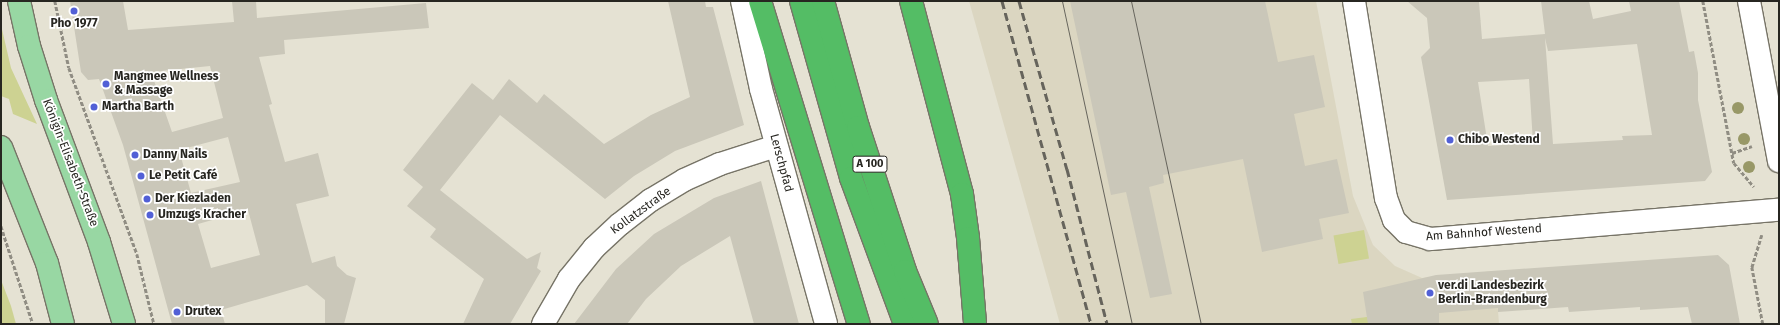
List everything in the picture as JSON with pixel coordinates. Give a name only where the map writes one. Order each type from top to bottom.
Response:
[{"type":"highway","points":[[760,1],[859,324]]},
{"type":"highway","name":"A 100","points":[[801,1],[850,178],[905,324]]},
{"type":"highway","name":"A 100","points":[[823,1],[858,127],[905,271],[927,324]]},
{"type":"highway","points":[[912,1],[962,194],[968,238],[975,324]]},
{"type":"main road","name":"Königin-Elisabeth-Straße","points":[[18,1],[29,46],[46,100],[99,242],[124,324]]},
{"type":"main road","points":[[1,147],[47,263],[63,324]]},
{"type":"street","name":"Lerschpfad","points":[[742,1],[746,31],[776,146],[826,324]]},
{"type":"street","name":"Am Bahnhof Westend","points":[[1354,1],[1386,198],[1394,220],[1406,232],[1430,238],[1779,210]]},
{"type":"street","points":[[1749,1],[1777,138],[1779,162]]},
{"type":"street","name":"Kollatzstraße","points":[[543,324],[569,279],[594,248],[620,224],[651,200],[684,180],[720,164],[776,146]]},
{"type":"path","points":[[55,1],[69,68],[134,247],[154,324]]},
{"type":"path","points":[[1703,1],[1734,163],[1755,188]]},
{"type":"path","points":[[1,226],[33,324]]},
{"type":"path","points":[[1763,233],[1752,267],[1763,324]]},
{"type":"shaded area","points":[[969,1],[1316,1],[1353,196],[1373,245],[1395,266],[1422,278],[1495,271],[1499,324],[1060,324]]},
{"type":"green space","points":[[1,25],[11,68],[37,124],[13,114],[9,99],[1,96]]},
{"type":"green space","points":[[1364,230],[1369,259],[1339,264],[1333,235]]},
{"type":"green space","points":[[1,280],[11,306],[16,324],[1,324]]},
{"type":"green space","points":[[1367,317],[1369,324],[1352,324],[1351,319]]},
{"type":"building","points":[[70,1],[123,1],[128,30],[234,22],[232,1],[256,1],[257,18],[426,3],[429,28],[284,40],[285,54],[259,57],[272,104],[269,105],[285,162],[318,153],[329,196],[296,204],[312,263],[335,256],[337,266],[347,275],[356,278],[344,324],[325,324],[325,300],[307,285],[221,310],[225,324],[172,324],[123,145],[99,79],[88,80],[81,72]],"holes":[[[210,66],[223,118],[172,132],[151,72]],[[228,137],[240,182],[191,193],[179,150]],[[248,210],[260,255],[211,268],[198,224]]]},
{"type":"building","points":[[668,1],[705,1],[706,7],[713,7],[744,125],[675,151],[634,176],[605,199],[500,115],[440,190],[527,259],[541,252],[537,268],[541,271],[510,324],[463,324],[484,279],[430,237],[436,229],[407,206],[423,187],[403,170],[472,83],[493,100],[509,79],[537,103],[544,94],[604,144],[651,115],[690,97]]},
{"type":"building","points":[[1070,1],[1265,1],[1278,62],[1314,55],[1325,107],[1294,114],[1305,166],[1337,159],[1349,213],[1319,219],[1323,239],[1262,252],[1243,159],[1163,175],[1164,183],[1149,187],[1172,294],[1150,298],[1126,192],[1111,195]]},
{"type":"building","points":[[1407,1],[1479,2],[1482,39],[1545,34],[1541,1],[1589,1],[1593,19],[1631,11],[1629,1],[1679,1],[1689,52],[1694,51],[1698,73],[1698,100],[1712,172],[1705,181],[1447,200],[1421,57],[1430,48],[1427,18]],"holes":[[[1545,38],[1548,51],[1637,44],[1652,135],[1622,136],[1623,140],[1553,144]],[[1529,79],[1533,143],[1488,146],[1478,82]]]},
{"type":"building","points":[[761,181],[799,324],[754,324],[730,236],[681,266],[646,299],[627,324],[574,324],[616,269],[654,234],[714,198]]},
{"type":"building","points":[[1718,255],[1729,265],[1740,324],[1692,324],[1688,307],[1640,310],[1640,307],[1569,312],[1568,307],[1498,312],[1498,308],[1439,313],[1439,324],[1368,324],[1363,292],[1436,275]]},
{"type":"tram line","points":[[1062,1],[1132,324]]},
{"type":"tram line","points":[[1131,1],[1201,324]]},
{"type":"railway","points":[[1002,1],[1091,324]]},
{"type":"railway","points":[[1019,1],[1067,169],[1107,324]]},
{"type":"place","name":"Pho 1977","points":[[74,11]]},
{"type":"place","name":"Mangmee Wellness & Massage","points":[[106,84]]},
{"type":"place","name":"Martha Barth","points":[[94,107]]},
{"type":"place","name":"Chibo Westend","points":[[1450,140]]},
{"type":"place","name":"Danny Nails","points":[[135,155]]},
{"type":"place","name":"Le Petit Café","points":[[141,176]]},
{"type":"place","name":"Der Kiezladen","points":[[147,199]]},
{"type":"place","name":"Umzugs Kracher","points":[[150,215]]},
{"type":"place","name":"ver.di Landesbezirk Berlin-Brandenburg","points":[[1430,293]]},
{"type":"place","name":"Drutex","points":[[177,312]]}]
